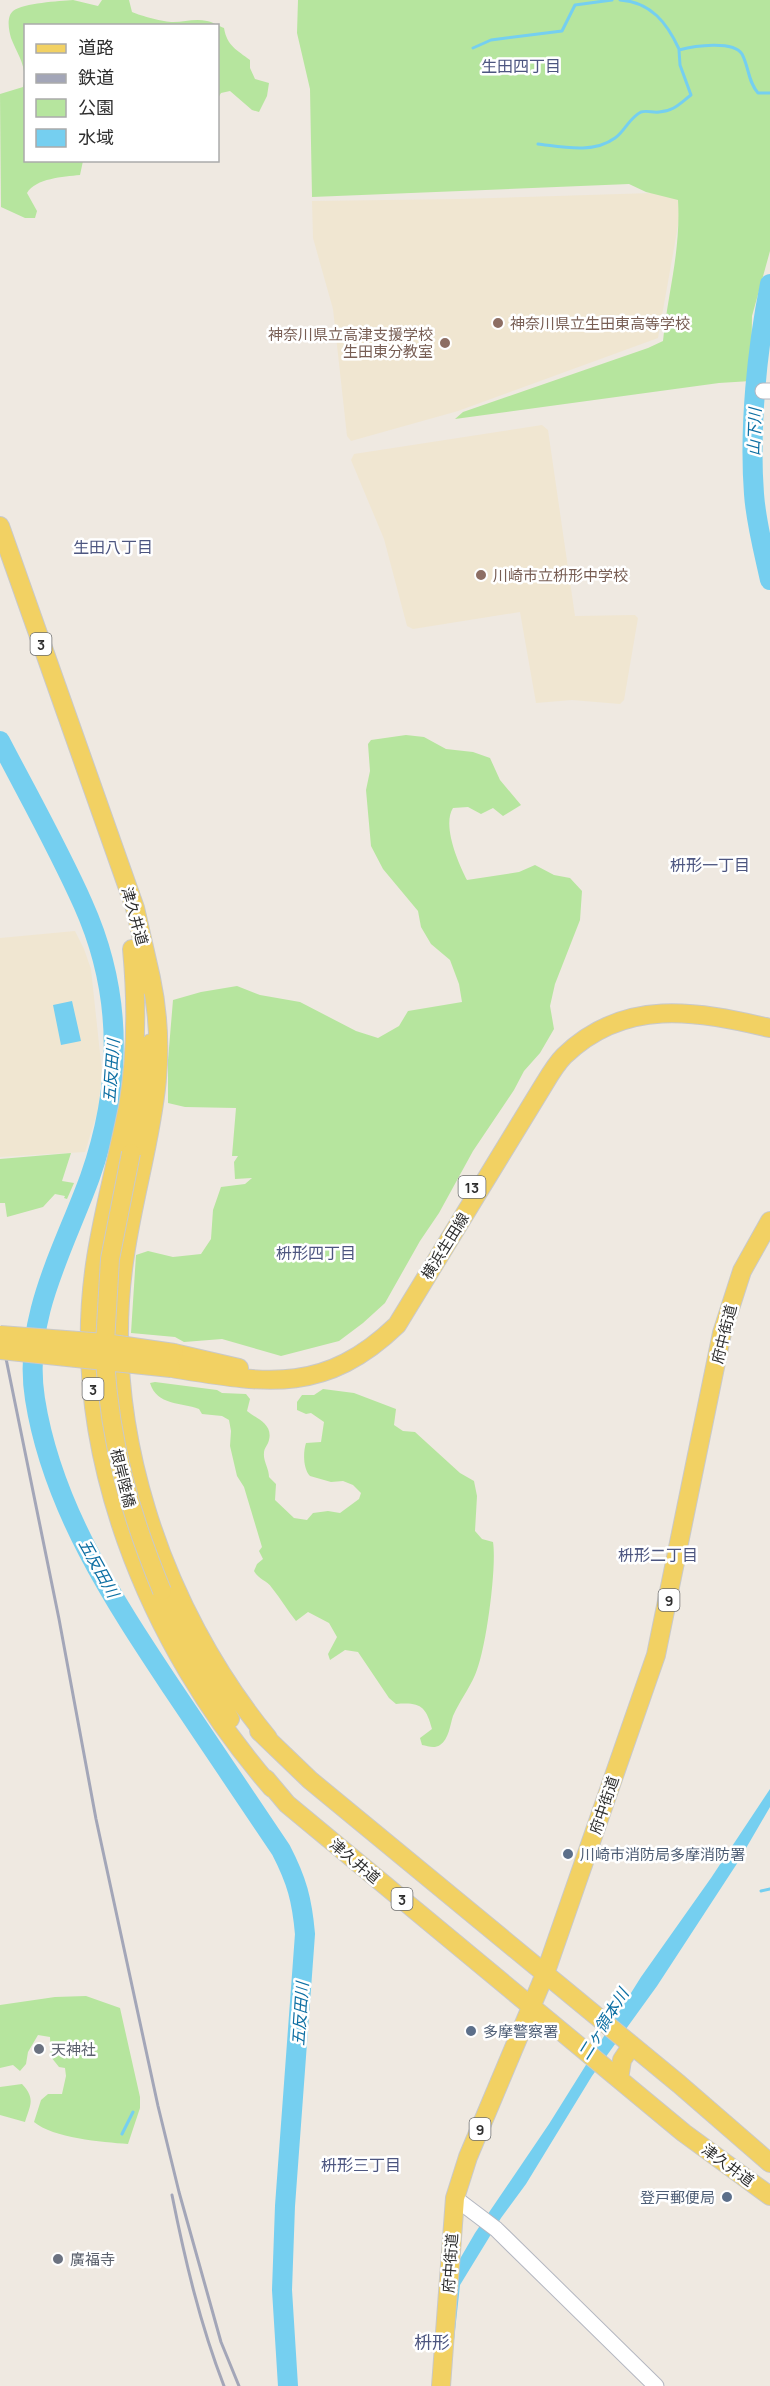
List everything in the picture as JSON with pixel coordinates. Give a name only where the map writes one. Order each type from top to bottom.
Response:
[{"type":"main road","name":"津久井道","points":[[0,526],[135,908],[151,978],[151,1044],[131,1153]]},
{"type":"main road","name":"津久井道","points":[[82,763],[87,794],[124,913],[132,949],[143,1009],[144,1076]]},
{"type":"main road","name":"3","points":[[132,949],[136,1009],[132,1075],[92,1289],[89,1352],[97,1419],[118,1510],[149,1597],[175,1650],[237,1746],[272,1788]]},
{"type":"main road","name":"3","points":[[151,978],[157,1008],[159,1077],[125,1255],[119,1332],[119,1379],[126,1425],[143,1499],[188,1612],[233,1692],[268,1738]]},
{"type":"main road","name":"横浜生田線","points":[[172,1361],[262,1372],[297,1370],[322,1364],[353,1350],[373,1335],[390,1318],[402,1300],[554,1053],[593,1022],[630,1008],[672,1002],[770,1018]]},
{"type":"main road","name":"横浜生田線","points":[[172,1361],[272,1382],[297,1379],[338,1368],[379,1342],[397,1325],[563,1056],[596,1031],[631,1017],[663,1012],[709,1015],[770,1028]]},
{"type":"main road","name":"根岸陸橋","points":[[131,1153],[110,1259],[105,1352],[112,1428],[120,1470],[135,1521],[162,1591]]},
{"type":"main road","name":"府中街道","points":[[441,2386],[455,2198],[468,2157],[533,2008],[656,1656],[722,1333],[742,1271],[770,1221]]},
{"type":"main road","points":[[98,1250],[125,1255]]},
{"type":"main road","name":"13","points":[[0,1335],[172,1361]]},
{"type":"main road","name":"13","points":[[0,1350],[105,1352]]},
{"type":"main road","points":[[111,1484],[118,1487],[128,1486],[133,1484],[137,1476]]},
{"type":"main road","points":[[118,1510],[125,1499],[135,1497],[143,1499]]},
{"type":"main road","name":"津久井道","points":[[162,1591],[233,1724],[272,1788],[295,1811],[692,2139],[770,2196]]},
{"type":"main road","name":"津久井道","points":[[211,1683],[243,1717],[268,1738],[310,1780],[621,2036],[770,2163]]},
{"type":"main road","points":[[619,2079],[622,2060],[621,2036]]},
{"type":"street","points":[[455,2198],[496,2229],[656,2386]]},
{"type":"shaded area","name":"神奈川県立生田東高等学校","points":[[684,192],[658,338],[458,411],[351,441],[347,436],[333,309],[313,238],[312,201]]},
{"type":"shaded area","name":"川崎市立枡形中学校","points":[[542,425],[548,430],[575,616],[635,615],[638,618],[624,700],[620,704],[572,700],[536,703],[520,612],[413,629],[407,626],[384,539],[351,460],[354,454]]},
{"type":"shaded area","points":[[75,931],[91,969],[102,1072],[98,1110],[85,1152],[0,1157],[0,938]]},
{"type":"green space","points":[[73,0],[98,6],[102,0],[129,0],[132,12],[147,17],[173,22],[203,20],[215,24],[24,24],[24,73],[22,62],[10,35],[9,17],[18,8]]},
{"type":"green space","points":[[298,0],[770,0],[770,251],[752,316],[751,381],[719,383],[455,419],[463,412],[663,341],[678,237],[678,200],[646,192],[629,184],[312,197],[310,89],[297,33]]},
{"type":"green space","points":[[219,26],[224,28],[230,43],[250,60],[250,68],[255,79],[269,83],[267,96],[259,112],[252,110],[230,91],[221,93],[219,96]]},
{"type":"green space","points":[[24,80],[24,162],[83,162],[80,175],[43,181],[31,188],[27,193],[37,211],[35,218],[25,218],[1,207],[0,94],[23,87]]},
{"type":"green space","points":[[406,735],[424,737],[446,749],[473,752],[490,758],[500,780],[521,805],[503,816],[493,808],[481,814],[468,807],[453,808],[450,815],[450,834],[459,864],[467,880],[519,872],[535,865],[554,875],[570,878],[582,891],[580,920],[555,984],[550,1006],[554,1029],[473,1151],[385,1303],[339,1341],[281,1356],[222,1339],[184,1342],[175,1337],[131,1333],[136,1255],[148,1251],[173,1257],[201,1254],[211,1239],[213,1210],[221,1187],[245,1184],[252,1178],[235,1179],[234,1162],[238,1156],[232,1156],[236,1108],[185,1107],[168,1103],[168,1060],[173,1000],[201,992],[237,986],[260,995],[300,1002],[356,1031],[378,1038],[399,1026],[408,1011],[462,1002],[459,984],[450,960],[431,944],[421,927],[418,911],[383,869],[371,846],[366,790],[370,771],[368,744],[371,740]]},
{"type":"green space","points":[[71,1153],[62,1181],[74,1183],[67,1199],[64,1198],[65,1196],[55,1194],[43,1207],[7,1217],[5,1203],[0,1203],[0,1159]]},
{"type":"green space","points":[[150,1383],[217,1390],[222,1393],[246,1394],[250,1399],[247,1411],[263,1422],[269,1430],[269,1440],[264,1456],[269,1477],[276,1484],[275,1500],[294,1518],[307,1520],[313,1513],[328,1511],[340,1513],[359,1499],[361,1493],[353,1485],[343,1481],[331,1482],[310,1476],[306,1469],[304,1456],[306,1443],[321,1442],[324,1422],[311,1413],[306,1414],[297,1410],[297,1402],[302,1395],[314,1395],[323,1389],[354,1393],[396,1409],[394,1425],[403,1431],[415,1432],[460,1473],[474,1481],[477,1496],[475,1531],[482,1539],[493,1542],[490,1609],[483,1648],[475,1675],[453,1716],[447,1736],[440,1745],[433,1747],[422,1745],[420,1738],[432,1729],[421,1707],[396,1704],[389,1698],[358,1652],[345,1650],[330,1660],[328,1654],[337,1637],[329,1623],[308,1612],[296,1621],[270,1585],[256,1574],[254,1571],[257,1564],[263,1559],[259,1551],[262,1547],[244,1487],[237,1476],[230,1446],[229,1420],[222,1416],[202,1414],[199,1409],[170,1402],[158,1396]]},
{"type":"green space","points":[[86,1996],[120,2008],[140,2097],[140,2108],[128,2144],[65,2135],[53,2132],[34,2122],[41,2100],[48,2094],[62,2094],[66,2076],[65,2068],[59,2067],[51,2057],[50,2037],[38,2035],[28,2052],[26,2064],[20,2071],[13,2065],[0,2068],[0,2005],[55,1997]]},
{"type":"green space","points":[[22,2084],[30,2098],[25,2122],[0,2115],[0,2087]]},
{"type":"water","points":[[72,1001],[81,1041],[61,1045],[53,1005]]},
{"type":"water","points":[[770,1789],[770,1807],[738,1862],[657,1986],[592,2076],[526,2184],[501,2218],[460,2285],[449,2386],[443,2288],[475,2233],[549,2124],[641,1977]]},
{"type":"waterway","points":[[473,48],[491,40],[562,31],[575,5],[612,0]]},
{"type":"waterway","points":[[620,0],[641,5],[657,15],[679,49]]},
{"type":"waterway","points":[[538,144],[568,148],[597,146],[615,138],[641,112],[664,111],[676,106],[691,95],[680,65],[679,50],[686,48],[713,45],[737,50],[742,54],[750,79],[758,93],[770,93]]},
{"type":"waterway","name":"山下川","points":[[770,284],[761,335],[753,416],[755,505],[770,580]]},
{"type":"waterway","name":"五反田川","points":[[0,741],[83,904],[96,938],[111,1005],[112,1074],[101,1143],[48,1285],[34,1341],[35,1399],[43,1439],[70,1514],[107,1586],[281,1850],[295,1881],[302,1911],[305,1934],[285,2206],[282,2290],[288,2386]]},
{"type":"waterway","points":[[761,1891],[770,1889]]},
{"type":"waterway","points":[[122,2134],[133,2112]]},
{"type":"railway","points":[[0,1329],[59,1619],[96,1819],[158,2106],[179,2192],[221,2342],[239,2386]]},
{"type":"railway","points":[[172,2195],[194,2292],[224,2386]]},
{"type":"place","name":"神奈川県立生田東高等学校","points":[[498,323]]},
{"type":"place","name":"神奈川県立高津支援学校 生田東分教室","points":[[445,343]]},
{"type":"place","name":"川崎市立枡形中学校","points":[[481,575]]},
{"type":"place","name":"川崎市消防局多摩消防署","points":[[568,1854]]},
{"type":"place","name":"多摩警察署","points":[[471,2031]]},
{"type":"place","name":"天神社","points":[[39,2049]]},
{"type":"place","name":"登戸郵便局","points":[[727,2197]]},
{"type":"place","name":"廣福寺","points":[[58,2259]]},
{"type":"district","name":"生田四丁目","points":[[521,66]]},
{"type":"district","name":"生田八丁目","points":[[113,547]]},
{"type":"district","name":"枡形一丁目","points":[[710,865]]},
{"type":"district","name":"枡形四丁目","points":[[316,1253]]},
{"type":"district","name":"枡形二丁目","points":[[658,1555]]},
{"type":"district","name":"枡形三丁目","points":[[361,2165]]},
{"type":"district","name":"枡形","points":[[432,2342]]},
{"type":"water label","name":"二ヶ領本川","points":[[603,2024]]}]
